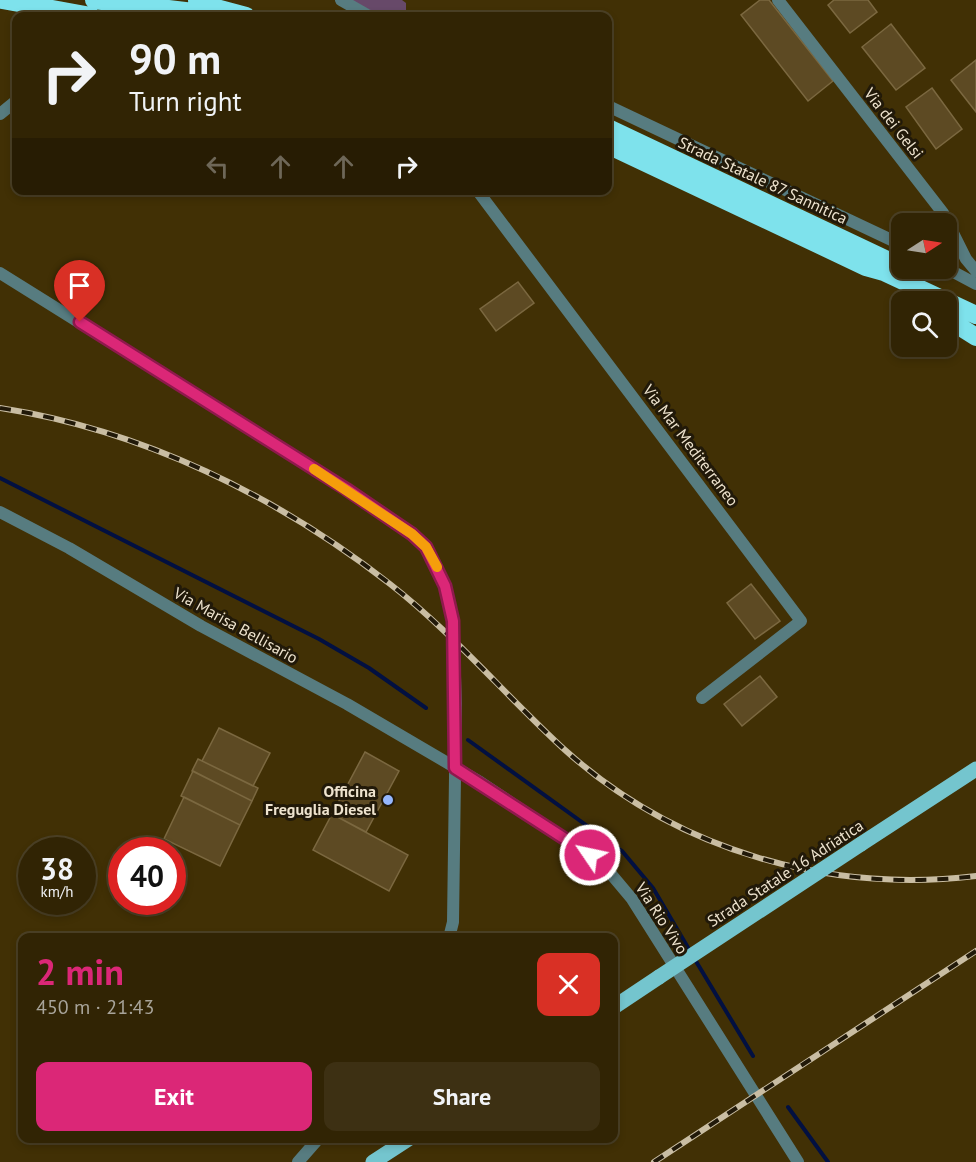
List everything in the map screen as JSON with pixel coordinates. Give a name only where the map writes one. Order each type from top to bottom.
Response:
[{"type":"highway","points":[[2,0],[30,11]]},
{"type":"highway","points":[[94,0],[194,12]]},
{"type":"highway","points":[[197,0],[231,12]]},
{"type":"highway","name":"Strada Statale 87 Sannitica","points":[[612,130],[891,262]]},
{"type":"highway","name":"Strada Statale 87 Sannitica","points":[[612,147],[866,267]]},
{"type":"highway","points":[[866,267],[901,291]]},
{"type":"highway","points":[[866,267],[884,272],[976,315]]},
{"type":"highway","name":"Strada Statale 87 Sannitica","points":[[926,279],[976,303]]},
{"type":"highway","points":[[957,325],[976,337]]},
{"type":"main road","name":"Strada Statale 16 Adriatica","points":[[618,1004],[976,769]]},
{"type":"main road","points":[[373,1162],[402,1143]]},
{"type":"street","points":[[341,0],[362,12]]},
{"type":"street","name":"Via dei Gelsi","points":[[778,0],[943,213],[966,259],[976,271]]},
{"type":"street","points":[[0,114],[12,104]]},
{"type":"street","points":[[612,108],[891,239]]},
{"type":"street","name":"Via Mar Mediterraneo","points":[[481,195],[801,621],[702,698]]},
{"type":"street","points":[[0,273],[346,489],[412,534],[426,547],[445,586],[453,621],[455,768],[453,922],[450,933]]},
{"type":"street","points":[[957,274],[976,284]]},
{"type":"street","name":"Via Marisa Bellisario","points":[[0,512],[69,548],[201,626],[347,704],[455,768]]},
{"type":"street","name":"Via Rio Vivo","points":[[455,768],[590,855],[611,874],[632,899],[798,1162]]},
{"type":"street","points":[[298,1162],[315,1143]]},
{"type":"shaded area","points":[[348,0],[402,0],[406,3],[405,12],[374,12]]},
{"type":"building","points":[[760,0],[769,0],[833,81],[808,101],[741,15]]},
{"type":"building","points":[[834,0],[868,0],[877,12],[850,33],[828,5]]},
{"type":"building","points":[[891,24],[925,68],[896,90],[862,47]]},
{"type":"building","points":[[976,60],[976,112],[951,80]]},
{"type":"building","points":[[932,88],[962,129],[936,149],[906,107]]},
{"type":"building","points":[[518,282],[534,303],[496,331],[480,309]]},
{"type":"building","points":[[751,584],[780,621],[755,639],[727,603]]},
{"type":"building","points":[[760,676],[777,697],[742,726],[724,704]]},
{"type":"building","points":[[219,728],[270,753],[253,786],[202,761]]},
{"type":"building","points":[[365,752],[399,771],[366,832],[332,814]]},
{"type":"building","points":[[198,759],[258,788],[252,801],[192,771]]},
{"type":"building","points":[[193,771],[252,801],[240,825],[181,796]]},
{"type":"building","points":[[184,797],[240,825],[220,866],[186,850],[186,837],[165,837]]},
{"type":"building","points":[[332,814],[408,855],[389,891],[313,850]]},
{"type":"waterway","points":[[0,478],[319,639],[369,668],[426,708]]},
{"type":"waterway","points":[[468,740],[622,851],[653,888],[690,951]]},
{"type":"waterway","points":[[694,958],[753,1056]]},
{"type":"waterway","points":[[788,1107],[828,1162]]},
{"type":"railway","points":[[0,408],[53,418],[105,432],[156,450],[206,471],[301,522],[347,552],[413,603],[458,644],[565,750],[608,785],[655,814],[705,839],[757,857],[811,870],[865,878],[921,880],[976,876]]},
{"type":"railway","points":[[654,1162],[976,951]]},
{"type":"slow traffic","points":[[314,469],[412,534],[426,547],[437,567]]},
{"type":"place","name":"Officina Freguglia Diesel","points":[[388,800]]},
{"type":"route","points":[[80,322],[346,489],[412,534],[426,547],[445,586],[453,621],[456,704],[455,768],[590,855]]}]
